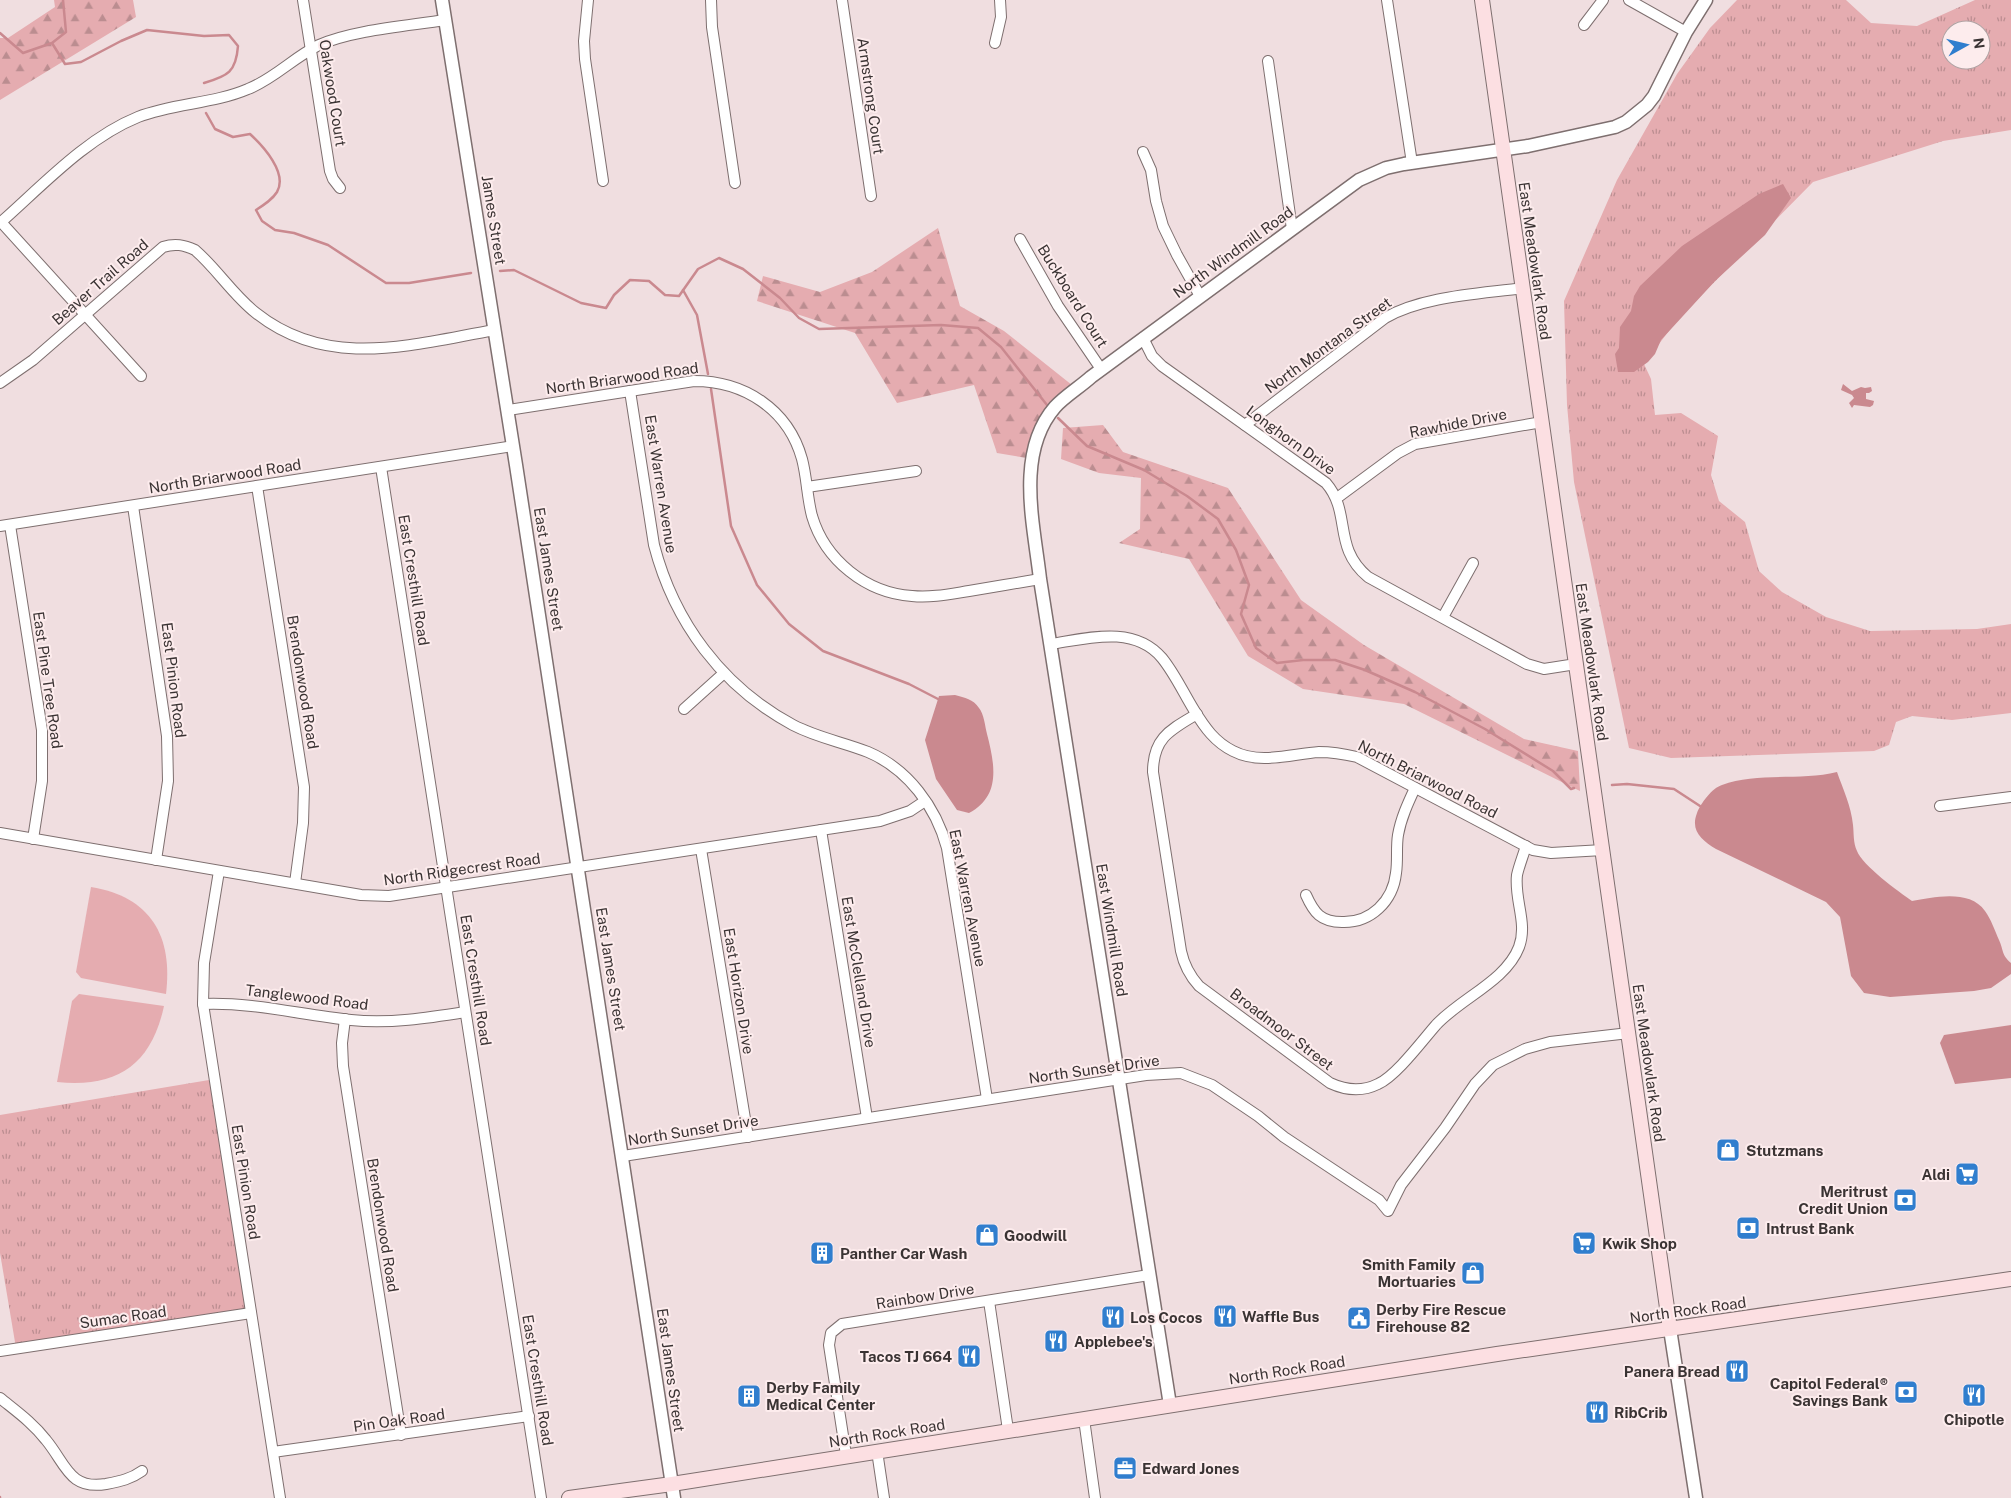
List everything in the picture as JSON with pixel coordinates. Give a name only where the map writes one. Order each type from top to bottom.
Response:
[{"type":"main road","name":"East Meadowlark Road","points":[[1482,0],[1670,1329]]},
{"type":"main road","name":"North Rock Road","points":[[569,1498],[672,1484],[877,1450],[1670,1329],[2011,1279]]},
{"type":"street","name":"Oakwood Court","points":[[303,0],[330,171],[333,180],[340,188]]},
{"type":"street","name":"James Street","points":[[442,0],[513,446]]},
{"type":"street","points":[[588,0],[584,41],[585,59],[603,181]]},
{"type":"street","points":[[711,0],[712,27],[735,183]]},
{"type":"street","name":"Armstrong Court","points":[[842,0],[870,196]]},
{"type":"street","points":[[995,43],[1001,17],[1000,0]]},
{"type":"street","points":[[1387,0],[1412,163]]},
{"type":"street","points":[[1584,25],[1603,0]]},
{"type":"street","points":[[1629,0],[1686,32]]},
{"type":"street","name":"North Windmill Road","points":[[1033,459],[1042,429],[1056,406],[1101,369],[1359,180],[1386,168],[1503,150],[1609,128],[1626,122],[1639,113],[1654,96],[1686,32],[1706,0]]},
{"type":"street","points":[[141,376],[0,222],[86,147],[116,127],[160,109],[217,100],[238,94],[272,77],[311,50],[346,36],[445,20]]},
{"type":"street","points":[[1268,61],[1292,229]]},
{"type":"street","points":[[1143,152],[1151,170],[1156,201],[1163,226],[1176,255],[1200,296]]},
{"type":"street","name":"Buckboard Court","points":[[1020,239],[1058,306],[1101,369]]},
{"type":"street","name":"Beaver Trail Road","points":[[0,383],[33,360],[163,247],[176,244],[186,246],[202,255],[240,298],[274,325],[306,340],[327,346],[351,350],[381,349],[495,330]]},
{"type":"street","name":"North Montana Street","points":[[1245,425],[1385,318],[1398,311],[1420,303],[1523,288]]},
{"type":"street","name":"Longhorn Drive","points":[[1143,338],[1152,356],[1162,366],[1322,479],[1330,487],[1337,498],[1346,545],[1356,565],[1368,576],[1538,668],[1550,669],[1576,664]]},
{"type":"street","name":"North Briarwood Road","points":[[508,410],[694,381],[721,383],[746,391],[768,406],[787,426],[799,450],[811,514],[816,527],[828,549],[849,572],[878,588],[911,596],[931,597],[1040,579]]},
{"type":"street","name":"East Warren Avenue","points":[[630,391],[654,544],[660,569],[689,628],[705,652],[724,673],[751,697],[795,726],[838,743],[866,751],[890,764],[906,777],[939,823],[947,848],[987,1099]]},
{"type":"street","name":"Rawhide Drive","points":[[1337,498],[1398,453],[1415,444],[1542,422]]},
{"type":"street","name":"North Briarwood Road","points":[[5,525],[513,446]]},
{"type":"street","name":"East James Street","points":[[513,446],[674,1498]]},
{"type":"street","name":"East Windmill Road","points":[[1033,459],[1032,499],[1040,579],[1170,1405]]},
{"type":"street","name":"East Cresthill Road","points":[[381,467],[541,1498]]},
{"type":"street","points":[[807,487],[916,471]]},
{"type":"street","name":"Brendonwood Road","points":[[257,486],[304,787],[303,823],[295,883]]},
{"type":"street","name":"East Pinion Road","points":[[133,506],[167,736],[168,780],[156,860]]},
{"type":"street","name":"East Pine Tree Road","points":[[5,525],[44,750],[42,781],[33,839]]},
{"type":"street","points":[[1443,617],[1473,563]]},
{"type":"street","name":"North Briarwood Road","points":[[1051,644],[1111,636],[1126,637],[1141,642],[1154,650],[1164,660],[1196,714],[1216,740],[1234,752],[1266,758],[1320,752],[1357,757],[1533,850],[1552,853],[1602,850]]},
{"type":"street","points":[[684,709],[724,673]]},
{"type":"street","name":"Broadmoor Street","points":[[1196,714],[1164,736],[1156,750],[1153,761],[1153,772],[1181,951],[1186,968],[1190,977],[1199,986],[1330,1083],[1356,1089],[1367,1088],[1388,1078],[1452,1009],[1490,982],[1507,967],[1518,950],[1522,937],[1517,875],[1526,846]]},
{"type":"street","points":[[1306,895],[1313,910],[1322,919],[1330,921],[1356,921],[1367,916],[1384,903],[1394,885],[1397,844],[1402,818],[1415,788]]},
{"type":"street","points":[[1940,806],[2011,797]]},
{"type":"street","name":"North Ridgecrest Road","points":[[0,833],[376,896],[403,895],[880,821],[910,811],[925,801]]},
{"type":"street","name":"East McClelland Drive","points":[[821,830],[866,1118]]},
{"type":"street","name":"East Horizon Drive","points":[[701,849],[748,1137]]},
{"type":"street","name":"East Pinion Road","points":[[219,870],[204,963],[203,1004],[280,1498]]},
{"type":"street","name":"Tanglewood Road","points":[[203,1004],[248,1004],[345,1019],[384,1022],[465,1012]]},
{"type":"street","name":"Brendonwood Road","points":[[345,1019],[342,1043],[343,1066],[401,1435]]},
{"type":"street","name":"North Sunset Drive","points":[[623,1156],[1146,1075],[1181,1073],[1212,1085],[1258,1116],[1284,1137],[1379,1200],[1388,1212],[1401,1185],[1445,1128],[1475,1084],[1493,1065],[1525,1050],[1550,1042],[1629,1033]]},
{"type":"street","name":"Rainbow Drive","points":[[846,1455],[829,1344],[831,1332],[842,1324],[1149,1275]]},
{"type":"street","points":[[989,1301],[1008,1430]]},
{"type":"street","name":"Sumac Road","points":[[0,1351],[251,1313]]},
{"type":"street","points":[[1670,1329],[1696,1498]]},
{"type":"street","points":[[0,1398],[21,1414],[38,1431],[70,1474],[80,1483],[96,1485],[125,1480],[142,1470]]},
{"type":"street","name":"Pin Oak Road","points":[[273,1452],[529,1416]]},
{"type":"street","points":[[1084,1419],[1095,1498]]},
{"type":"street","points":[[877,1450],[884,1498]]},
{"type":"green space","points":[[54,0],[133,0],[136,17],[0,100],[0,38],[8,38],[55,7]]},
{"type":"green space","points":[[1737,0],[1846,0],[1871,23],[1917,26],[1975,0],[2011,0],[2011,130],[1943,141],[1813,182],[1677,320],[1644,364],[1651,379],[1655,415],[1681,413],[1718,436],[1711,475],[1719,501],[1745,522],[1759,571],[1782,592],[1826,617],[1870,631],[1977,629],[2011,624],[2011,713],[1952,720],[1912,716],[1896,722],[1889,745],[1874,751],[1671,758],[1629,748],[1574,482],[1567,405],[1564,301],[1617,180],[1677,74],[1710,28]]},
{"type":"green space","points":[[938,228],[960,306],[1004,331],[1077,389],[1056,406],[1033,459],[997,453],[974,385],[897,403],[855,333],[757,301],[763,276],[820,292],[872,272]]},
{"type":"green space","points":[[1103,425],[1123,452],[1228,488],[1301,600],[1364,645],[1524,739],[1578,751],[1580,791],[1404,704],[1303,689],[1248,656],[1189,559],[1119,543],[1140,529],[1141,478],[1099,473],[1061,459],[1063,428]]},
{"type":"green space","points":[[91,887],[112,892],[129,900],[143,910],[154,922],[166,954],[166,994],[81,978],[76,972]]},
{"type":"green space","points":[[79,994],[164,1006],[158,1027],[150,1044],[140,1058],[128,1069],[97,1081],[78,1083],[57,1082],[72,1001]]},
{"type":"green space","points":[[215,1079],[251,1313],[16,1348],[0,1253],[0,1115]]},
{"type":"shaded area","points":[[1783,184],[1791,198],[1765,235],[1715,281],[1661,340],[1655,354],[1648,362],[1634,372],[1618,372],[1615,354],[1619,348],[1620,327],[1631,311],[1634,296],[1640,286],[1682,246],[1759,194]]},
{"type":"shaded area","points":[[1843,384],[1852,391],[1861,387],[1871,387],[1872,391],[1866,393],[1866,399],[1874,401],[1873,405],[1870,407],[1854,405],[1852,408],[1849,403],[1854,398],[1852,395],[1841,390]]},
{"type":"shaded area","points":[[955,695],[971,701],[981,711],[992,757],[993,779],[991,789],[979,806],[969,813],[957,810],[936,779],[925,740],[939,696]]},
{"type":"shaded area","points":[[1837,772],[1850,811],[1854,841],[1860,857],[1882,878],[1912,901],[1951,896],[1961,897],[1978,904],[1989,918],[2004,955],[2011,963],[2011,974],[1991,988],[1974,991],[1890,997],[1864,993],[1851,976],[1840,917],[1826,902],[1716,849],[1706,842],[1696,830],[1695,819],[1701,805],[1707,796],[1722,785],[1749,779],[1823,775]]},
{"type":"shaded area","points":[[2011,1025],[2011,1078],[1955,1084],[1940,1043],[1944,1035]]},
{"type":"waterway","points":[[0,33],[23,53],[52,43],[66,32],[63,0]]},
{"type":"waterway","points":[[52,43],[65,64],[81,62],[147,30],[204,36],[229,35],[238,46],[233,67],[225,75],[204,83]]},
{"type":"waterway","points":[[206,113],[215,129],[233,137],[250,134],[261,145],[277,168],[280,185],[277,192],[256,210],[262,221],[275,230],[294,233],[328,245],[386,283],[409,283],[471,273]]},
{"type":"waterway","points":[[500,271],[514,270],[581,303],[606,308],[614,295],[630,280],[649,281],[665,295],[679,296],[698,269],[719,258],[743,269],[780,298],[799,318],[819,329],[941,325],[978,328],[1001,347],[1047,405]]},
{"type":"waterway","points":[[683,290],[697,315],[708,374]]},
{"type":"waterway","points":[[711,389],[731,526],[757,585],[789,624],[823,651],[909,684],[938,699]]},
{"type":"waterway","points":[[1058,418],[1087,446],[1144,470],[1187,496],[1218,519],[1236,550],[1249,585],[1241,614],[1256,648],[1277,663],[1303,660],[1335,660],[1365,670],[1415,692],[1485,729],[1553,771],[1571,789],[1574,788]]},
{"type":"waterway","points":[[1612,785],[1627,784],[1674,789],[1700,806]]},
{"type":"place","name":"Stutzmans","points":[[1728,1150]]},
{"type":"place","name":"Aldi","points":[[1967,1174]]},
{"type":"place","name":"Meritrust Credit Union","points":[[1905,1200]]},
{"type":"place","name":"Intrust Bank","points":[[1748,1228]]},
{"type":"place","name":"Goodwill","points":[[987,1235]]},
{"type":"place","name":"Kwik Shop","points":[[1584,1243]]},
{"type":"place","name":"Panther Car Wash","points":[[822,1253]]},
{"type":"place","name":"Smith Family Mortuaries","points":[[1473,1273]]},
{"type":"place","name":"Waffle Bus","points":[[1225,1316]]},
{"type":"place","name":"Los Cocos","points":[[1113,1317]]},
{"type":"place","name":"Derby Fire Rescue Firehouse 82","points":[[1359,1318]]},
{"type":"place","name":"Applebee's","points":[[1056,1341]]},
{"type":"place","name":"Tacos TJ 664","points":[[969,1356]]},
{"type":"place","name":"Panera Bread","points":[[1737,1371]]},
{"type":"place","name":"Capitol Federal® Savings Bank","points":[[1906,1392]]},
{"type":"place","name":"Chipotle","points":[[1974,1395]]},
{"type":"place","name":"Derby Family Medical Center","points":[[749,1396]]},
{"type":"place","name":"RibCrib","points":[[1597,1412]]},
{"type":"place","name":"Edward Jones","points":[[1125,1468]]}]
